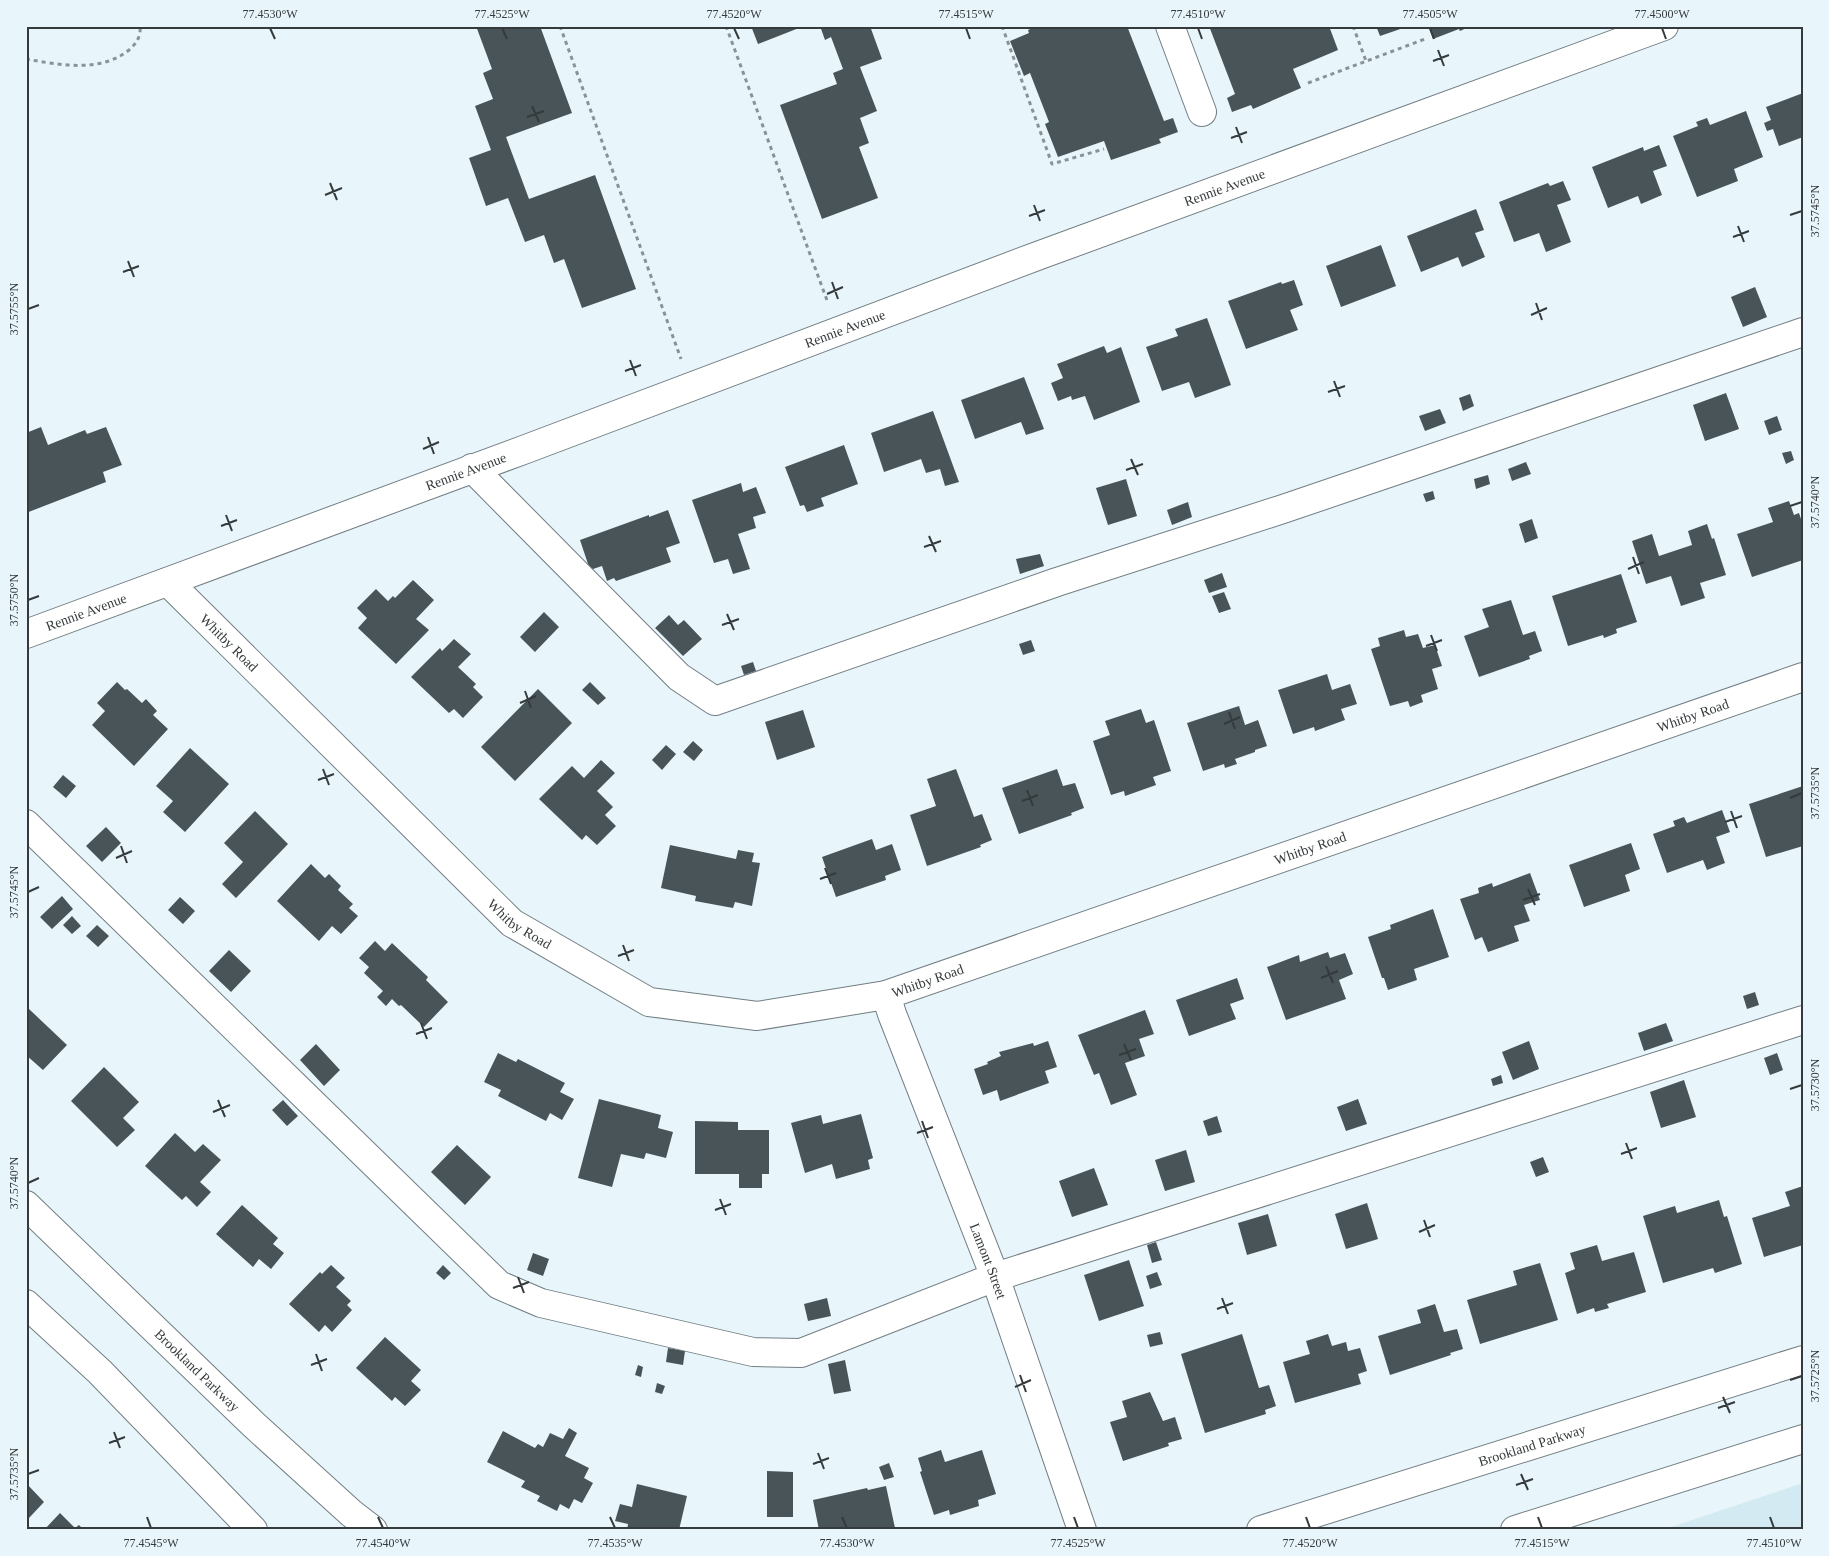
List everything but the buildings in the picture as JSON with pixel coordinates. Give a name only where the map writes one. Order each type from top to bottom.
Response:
[{"type":"street","points":[[1170,26],[1202,112]]},
{"type":"street","name":"Rennie Avenue","points":[[26,634],[1040,255],[1664,26]]},
{"type":"street","points":[[472,468],[679,676],[715,701],[1057,582],[1293,506],[1803,332]]},
{"type":"street","name":"Whitby Road","points":[[168,582],[512,923],[649,1002],[757,1016],[886,995],[1803,676]]},
{"type":"street","points":[[26,824],[499,1285],[541,1303],[753,1352],[801,1353],[995,1277],[1803,1020]]},
{"type":"street","name":"Lamont Street","points":[[886,995],[995,1277],[1082,1530]]},
{"type":"street","name":"Brookland Parkway","points":[[26,1205],[253,1424],[351,1513],[373,1530]]},
{"type":"street","points":[[26,1304],[100,1372],[253,1530]]},
{"type":"street","name":"Brookland Parkway","points":[[1261,1530],[1803,1360]]},
{"type":"street","points":[[1515,1530],[1803,1439]]},
{"type":"path","points":[[560,26],[682,362]]},
{"type":"path","points":[[726,26],[830,308]]},
{"type":"path","points":[[1002,26],[1052,164],[1104,149]]},
{"type":"path","points":[[1354,26],[1366,61]]},
{"type":"path","points":[[26,59],[82,66],[100,63],[119,57],[132,48],[140,37],[141,27]]},
{"type":"path","points":[[1308,83],[1425,39]]},
{"type":"shaded area","points":[[1803,1483],[1803,1530],[1662,1530]]}]
